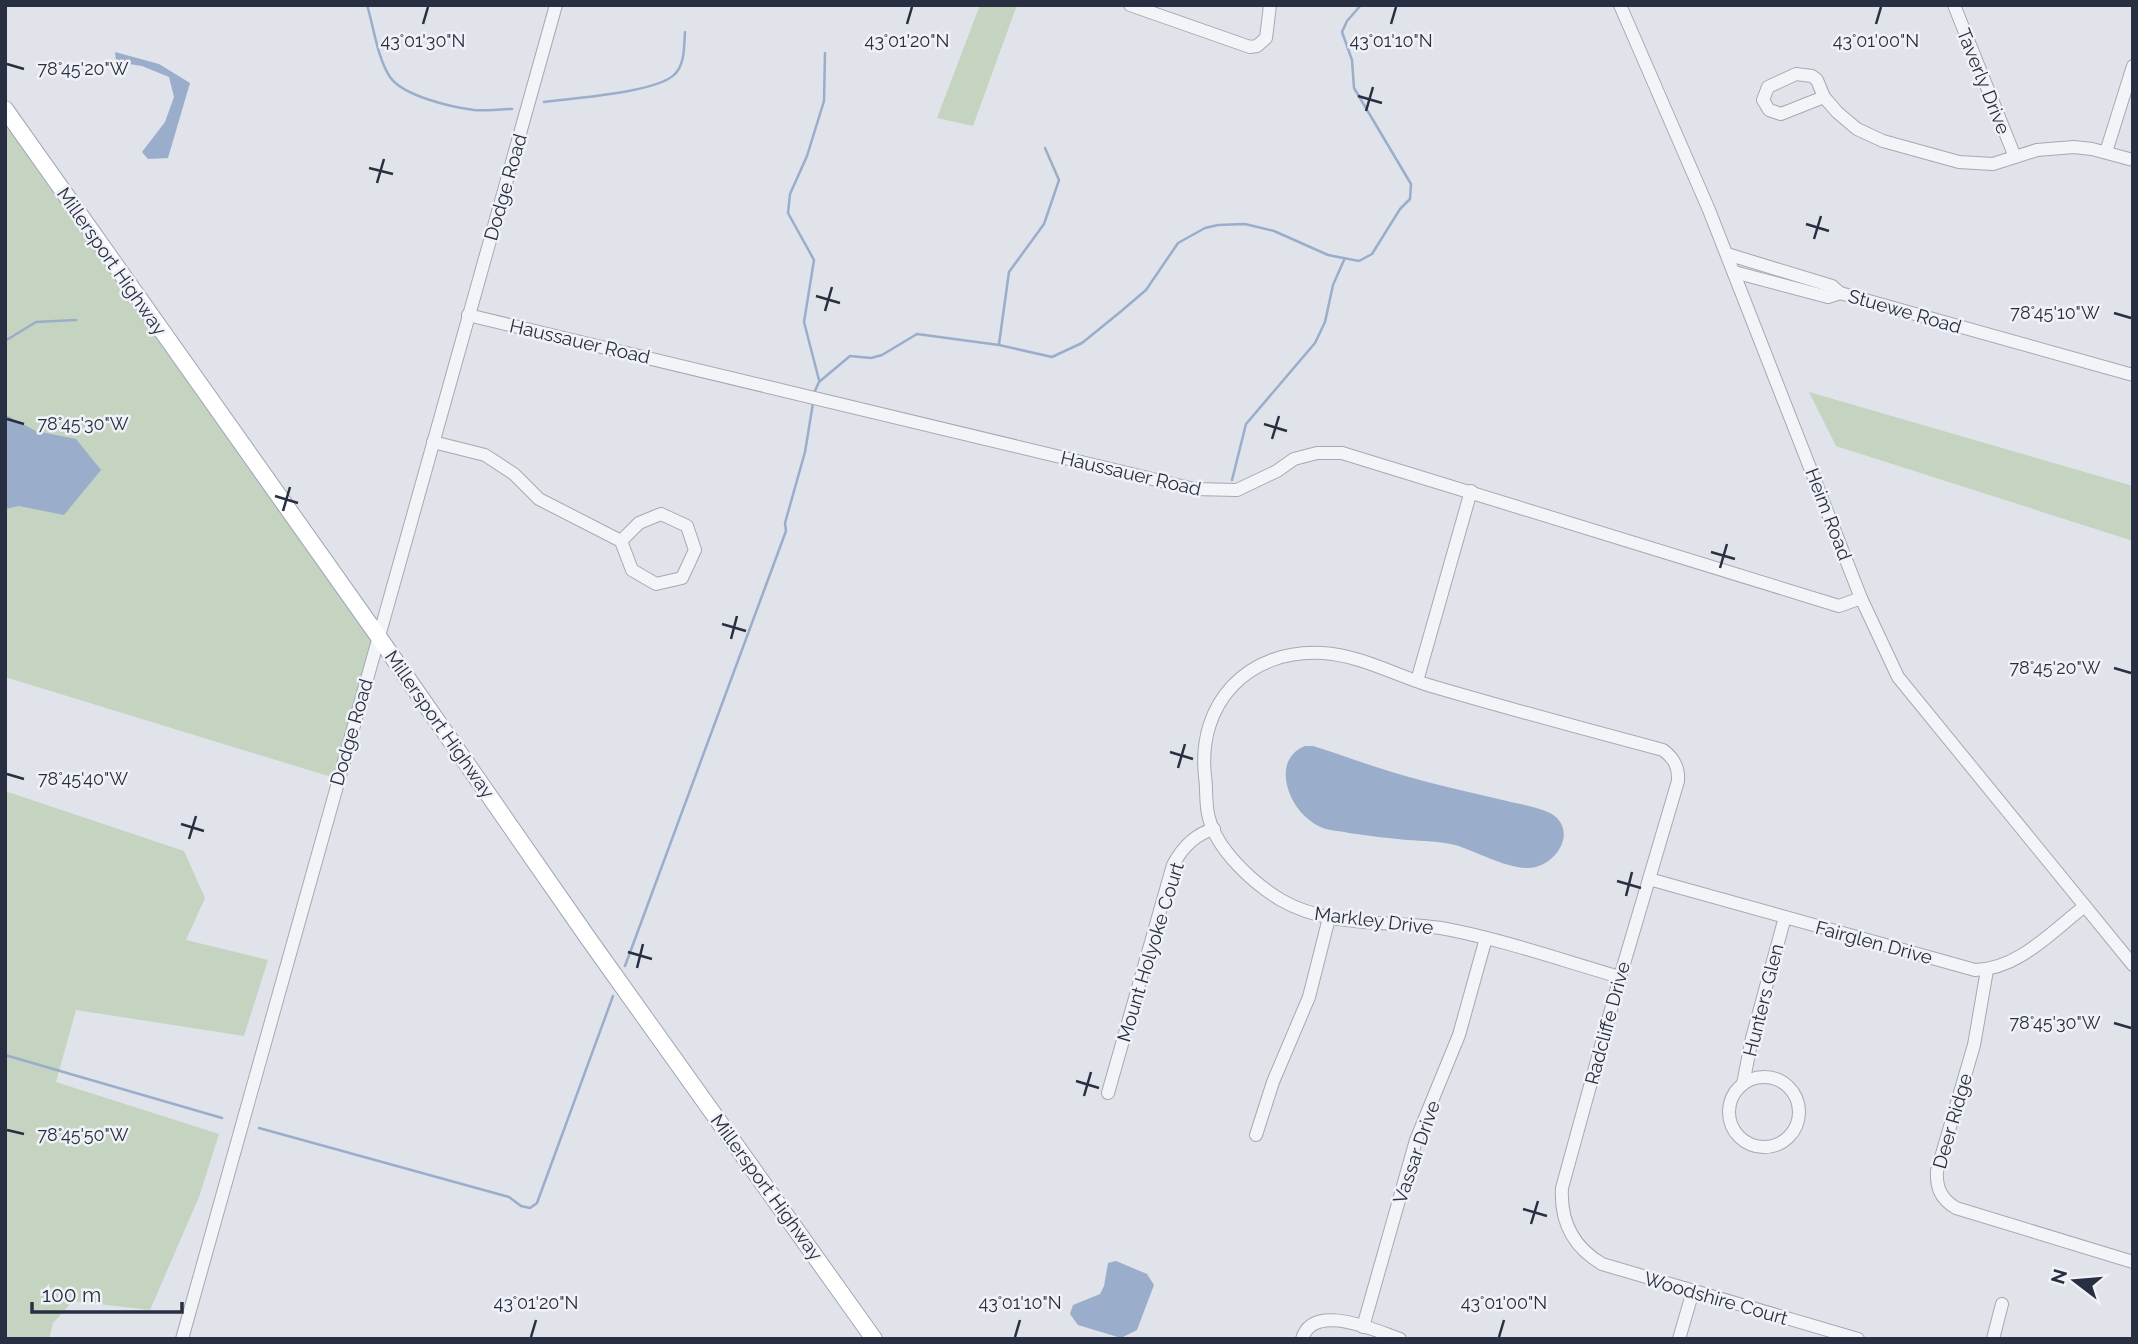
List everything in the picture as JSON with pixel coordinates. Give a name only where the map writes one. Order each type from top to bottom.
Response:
[{"type":"main road","name":"Millersport Highway","points":[[5,109],[588,938],[874,1339]]},
{"type":"street","name":"Dodge Road","points":[[182,1339],[556,5]]},
{"type":"street","points":[[1130,5],[1250,47],[1266,38],[1270,5]]},
{"type":"street","name":"Heim Road","points":[[1620,5],[1690,162],[1861,598],[1898,677],[2133,965]]},
{"type":"street","name":"Taverly Drive","points":[[1954,5],[2015,157]]},
{"type":"street","points":[[2106,152],[2133,66]]},
{"type":"street","points":[[1824,97],[1781,114],[1769,110],[1763,100],[1768,87],[1796,74],[1812,76],[1817,80],[1824,97],[1846,122],[1883,141],[1959,162],[1999,163],[2052,148],[2074,147],[2133,160]]},
{"type":"street","name":"Stuewe Road","points":[[1727,254],[1832,286],[1840,293],[2133,375]]},
{"type":"street","name":"Stuewe Road","points":[[1734,272],[1828,297],[1840,293]]},
{"type":"street","name":"Haussauer Road","points":[[468,315],[1194,489],[1237,490],[1277,471],[1294,458],[1317,453],[1342,453],[1839,606],[1861,598]]},
{"type":"street","points":[[433,442],[485,455],[514,474],[539,499],[621,541],[632,570],[656,584],[682,578],[695,550],[687,526],[661,514],[639,523],[621,541]]},
{"type":"street","points":[[1417,681],[1471,492]]},
{"type":"street","name":"Markley Drive","points":[[1417,681],[1359,660],[1322,653],[1293,655],[1276,660],[1246,675],[1233,685],[1215,708],[1204,738],[1203,756],[1208,817],[1235,861],[1263,888],[1297,908],[1329,918],[1440,928],[1620,977]]},
{"type":"street","name":"Radcliffe Drive","points":[[1417,681],[1675,755],[1678,781],[1562,1188],[1561,1201],[1567,1227],[1574,1241],[1591,1258],[1614,1269]]},
{"type":"street","name":"Mount Holyoke Court","points":[[1108,1093],[1173,865],[1184,848],[1202,832],[1214,829]]},
{"type":"street","name":"Fairglen Drive","points":[[1649,879],[1962,968],[1987,970]]},
{"type":"street","points":[[1987,970],[2017,958],[2085,906]]},
{"type":"street","name":"Hunters Glen","points":[[1743,1084],[1753,1079],[1775,1079],[1793,1092],[1798,1102],[1797,1125],[1783,1142],[1760,1148],[1748,1144],[1738,1137],[1728,1116],[1734,1093],[1743,1084],[1752,1038],[1784,917]]},
{"type":"street","points":[[1256,1135],[1273,1082],[1309,997],[1329,918]]},
{"type":"street","name":"Vassar Drive","points":[[1363,1327],[1416,1139],[1459,1035],[1486,939]]},
{"type":"street","name":"Deer Ridge","points":[[1987,970],[1974,1045],[1937,1171],[1938,1189],[1942,1197],[1956,1208],[2133,1262]]},
{"type":"street","name":"Woodshire Court","points":[[1614,1269],[1843,1337],[1858,1339]]},
{"type":"street","points":[[1679,1339],[1693,1291]]},
{"type":"street","points":[[1993,1339],[2002,1304]]},
{"type":"street","points":[[1302,1339],[1303,1333],[1318,1321],[1335,1319],[1400,1339]]},
{"type":"green space","points":[[980,5],[1017,5],[973,126],[937,118]]},
{"type":"green space","points":[[5,109],[378,636],[338,779],[5,677]]},
{"type":"green space","points":[[1809,392],[2133,486],[2133,541],[1836,446]]},
{"type":"green space","points":[[5,791],[184,851],[205,898],[186,940],[268,960],[244,1036],[76,1010],[56,1082],[219,1134],[199,1197],[150,1310],[73,1301],[53,1323],[49,1339],[5,1339]]},
{"type":"water","points":[[115,52],[159,64],[190,83],[168,158],[148,159],[142,152],[165,122],[174,97],[169,77],[142,66],[116,62]]},
{"type":"water","points":[[8,416],[36,431],[76,439],[101,470],[64,515],[19,506],[5,509],[5,417]]},
{"type":"water","points":[[1305,746],[1313,746],[1421,780],[1548,812],[1562,825],[1563,840],[1550,860],[1527,868],[1506,864],[1449,844],[1323,828],[1300,811],[1287,785],[1288,762],[1294,753]]},
{"type":"water","points":[[1116,1261],[1147,1274],[1154,1285],[1137,1330],[1121,1338],[1078,1325],[1070,1314],[1073,1305],[1100,1294],[1108,1263]]},
{"type":"waterway","points":[[367,5],[382,61],[396,84],[428,100],[453,106],[479,110],[512,109]]},
{"type":"waterway","points":[[814,393],[819,382],[850,356],[871,358],[882,355],[917,334],[999,345],[1052,357],[1082,343],[1119,313],[1146,290],[1178,243],[1205,228],[1245,224],[1274,231],[1328,255],[1359,261],[1372,254],[1400,209],[1410,199],[1411,184],[1354,88],[1352,60],[1342,32],[1347,21],[1361,5]]},
{"type":"waterway","points":[[544,102],[633,90],[665,80],[675,74],[681,65],[685,32]]},
{"type":"waterway","points":[[819,380],[804,322],[814,260],[788,213],[790,194],[807,156],[824,101],[825,53]]},
{"type":"waterway","points":[[999,344],[1009,272],[1044,224],[1059,180],[1045,148]]},
{"type":"waterway","points":[[1232,480],[1246,424],[1315,343],[1325,322],[1333,285],[1344,260]]},
{"type":"waterway","points":[[5,341],[36,322],[76,320]]},
{"type":"waterway","points":[[625,966],[786,531],[785,523],[805,452],[813,403]]},
{"type":"waterway","points":[[259,1128],[509,1197],[521,1206],[530,1208],[537,1203],[613,996]]},
{"type":"waterway","points":[[5,1055],[222,1118]]}]
